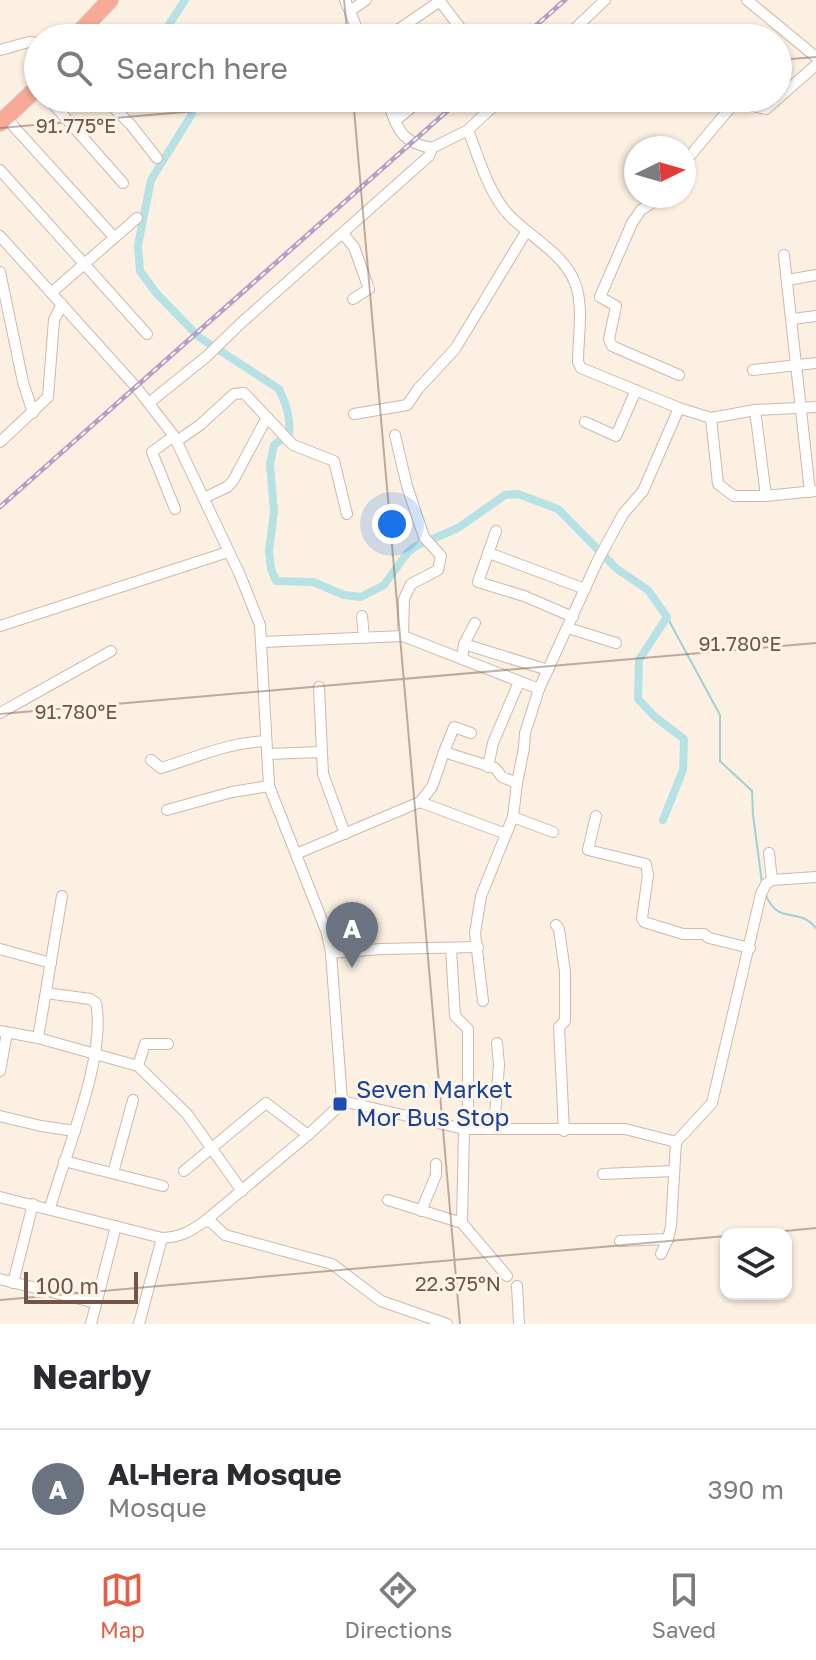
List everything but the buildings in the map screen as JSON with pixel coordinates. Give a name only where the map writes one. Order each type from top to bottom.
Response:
[{"type":"highway","points":[[87,24],[110,0]]},
{"type":"highway","points":[[99,24],[121,0]]},
{"type":"highway","points":[[2,118],[24,93]]},
{"type":"highway","points":[[2,118],[24,99]]},
{"type":"street","points":[[345,0],[355,24]]},
{"type":"street","points":[[350,11],[366,0]]},
{"type":"street","points":[[406,24],[440,0],[458,24]]},
{"type":"street","points":[[580,24],[605,0]]},
{"type":"street","points":[[747,0],[776,24]]},
{"type":"street","points":[[792,37],[816,57]]},
{"type":"street","points":[[0,50],[24,43]]},
{"type":"street","points":[[792,86],[816,65]]},
{"type":"street","points":[[60,112],[123,183]]},
{"type":"street","points":[[118,112],[157,158]]},
{"type":"street","points":[[391,112],[402,135],[411,144],[432,148],[468,130],[487,112]]},
{"type":"street","points":[[395,121],[406,112]]},
{"type":"street","points":[[696,149],[727,112]]},
{"type":"street","points":[[2,118],[114,237]]},
{"type":"street","points":[[468,130],[491,190],[506,212],[562,262],[574,279],[579,294],[578,362],[581,368],[711,418],[755,410],[816,407]]},
{"type":"street","points":[[150,402],[206,357],[343,234],[429,156],[432,148]]},
{"type":"street","points":[[0,170],[147,334]]},
{"type":"street","points":[[644,208],[632,223],[600,297],[616,306],[609,339],[612,346],[679,375]]},
{"type":"street","points":[[51,293],[137,218]]},
{"type":"street","points":[[354,414],[407,405],[455,349],[526,232]]},
{"type":"street","points":[[343,234],[354,247],[369,289],[353,299]]},
{"type":"street","points":[[0,236],[150,402],[175,439],[256,611],[262,642],[269,786],[327,933],[342,1101],[308,1135],[188,1233],[162,1238],[0,1197]]},
{"type":"street","points":[[711,418],[718,484],[734,496],[813,491],[784,255]]},
{"type":"street","points":[[0,272],[23,382],[33,413]]},
{"type":"street","points":[[788,280],[816,275]]},
{"type":"street","points":[[0,442],[48,397],[54,320],[62,304]]},
{"type":"street","points":[[793,319],[816,316]]},
{"type":"street","points":[[753,370],[816,363]]},
{"type":"street","points":[[585,422],[616,436],[636,390]]},
{"type":"street","points":[[175,509],[152,452],[239,392],[244,393],[293,445],[334,461],[347,514]]},
{"type":"street","points":[[483,1001],[475,933],[481,896],[513,817],[525,733],[539,689],[598,560],[623,514],[643,491],[679,408]]},
{"type":"street","points":[[755,410],[766,496]]},
{"type":"street","points":[[204,498],[233,481],[267,417]]},
{"type":"street","points":[[395,435],[407,486],[427,540],[441,556],[438,570],[411,584],[404,599],[403,636]]},
{"type":"street","points":[[496,531],[478,582],[524,596],[573,617]]},
{"type":"street","points":[[0,626],[228,552]]},
{"type":"street","points":[[489,553],[585,589]]},
{"type":"street","points":[[362,616],[364,638]]},
{"type":"street","points":[[462,659],[464,644],[475,623]]},
{"type":"street","points":[[568,628],[616,643]]},
{"type":"street","points":[[262,642],[403,636],[539,689]]},
{"type":"street","points":[[464,644],[548,670]]},
{"type":"street","points":[[0,713],[111,651]]},
{"type":"street","points":[[488,767],[493,743],[519,682]]},
{"type":"street","points":[[319,687],[323,774],[345,834]]},
{"type":"street","points":[[296,854],[420,802],[432,787],[454,727],[471,733]]},
{"type":"street","points":[[151,760],[161,768],[219,747],[266,741]]},
{"type":"street","points":[[267,754],[321,752]]},
{"type":"street","points":[[444,752],[495,768],[502,777],[517,783]]},
{"type":"street","points":[[167,810],[232,792],[269,786]]},
{"type":"street","points":[[420,802],[506,834]]},
{"type":"street","points":[[596,816],[588,850],[646,864],[644,922],[683,934],[704,934],[750,948]]},
{"type":"street","points":[[513,817],[553,832]]},
{"type":"street","points":[[661,1254],[671,1226],[676,1142],[712,1103],[766,886],[769,853]]},
{"type":"street","points":[[766,886],[816,877]]},
{"type":"street","points":[[38,1038],[62,896]]},
{"type":"street","points":[[556,925],[565,972],[565,1021],[559,1027],[564,1131]]},
{"type":"street","points":[[331,953],[478,947]]},
{"type":"street","points":[[451,948],[455,1016],[468,1029],[462,1223]]},
{"type":"street","points":[[0,949],[51,963]]},
{"type":"street","points":[[46,993],[90,999],[96,1003],[95,1054],[50,1208]]},
{"type":"street","points":[[0,1071],[4,1032],[38,1038],[138,1066],[173,1098],[242,1191]]},
{"type":"street","points":[[494,1129],[499,1065],[497,1043]]},
{"type":"street","points":[[138,1066],[145,1044],[168,1044]]},
{"type":"street","points":[[113,1173],[133,1100]]},
{"type":"street","points":[[342,1101],[466,1129],[625,1129],[676,1142]]},
{"type":"street","points":[[184,1171],[266,1103],[308,1135]]},
{"type":"street","points":[[0,1116],[75,1131]]},
{"type":"street","points":[[64,1161],[163,1186]]},
{"type":"street","points":[[421,1211],[436,1175],[436,1164]]},
{"type":"street","points":[[603,1174],[674,1171]]},
{"type":"street","points":[[388,1200],[462,1223],[507,1276]]},
{"type":"street","points":[[13,1283],[33,1204]]},
{"type":"street","points":[[205,1221],[211,1222],[225,1235],[332,1264],[381,1301],[447,1324]]},
{"type":"street","points":[[91,1324],[116,1226]]},
{"type":"street","points":[[139,1324],[162,1238]]},
{"type":"street","points":[[620,1241],[668,1239]]},
{"type":"street","points":[[0,1279],[96,1303]]},
{"type":"street","points":[[517,1286],[519,1324]]},
{"type":"street","points":[[404,1311],[406,1324]]},
{"type":"waterway","points":[[169,24],[185,0]]},
{"type":"waterway","points":[[191,112],[151,180],[138,245],[140,271],[157,294],[199,337],[279,389],[282,395],[289,417],[289,434],[274,445],[270,464],[274,512],[269,551],[276,581],[313,582],[344,595],[361,597],[384,585],[416,546],[458,528],[505,495],[518,494],[558,509],[617,569],[648,590],[667,617],[639,660],[638,699],[655,717],[684,739],[683,770],[663,820]]},
{"type":"waterway","points":[[667,617],[720,715],[720,761],[752,791],[762,883]]},
{"type":"waterway","points":[[765,893],[776,910],[809,921],[816,928]]},
{"type":"railway","points":[[538,24],[565,0]]},
{"type":"railway","points":[[0,507],[446,112]]},
{"type":"place","name":"Al-Hera Mosque","points":[[352,968]]},
{"type":"place","name":"Seven Market Mor Bus Stop","points":[[340,1104]]}]
